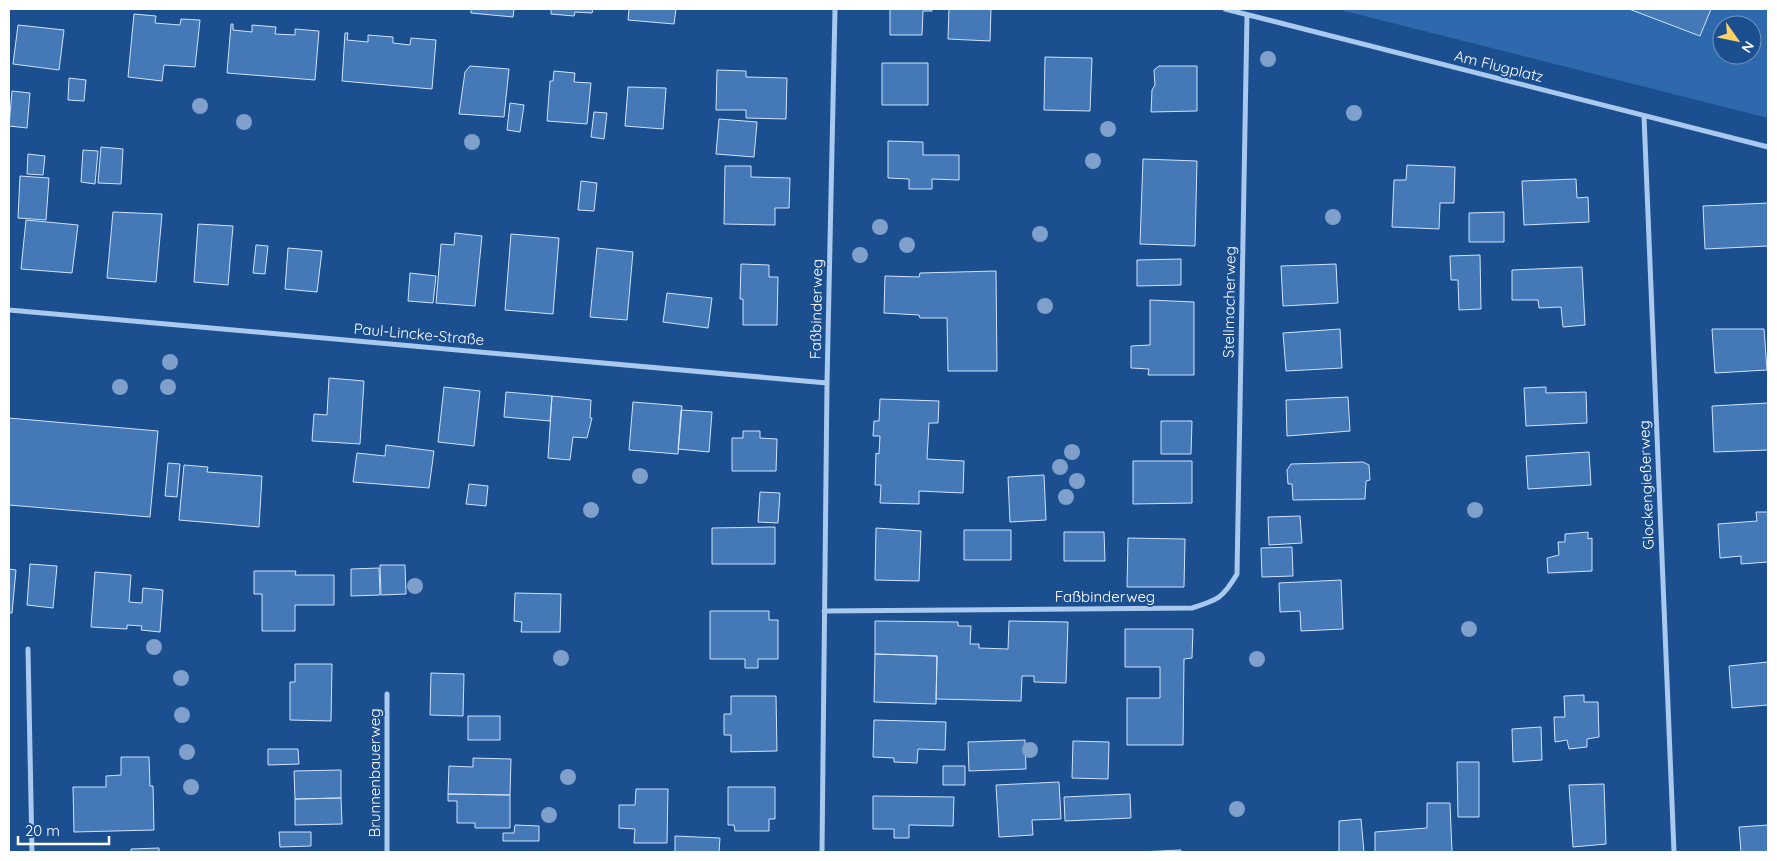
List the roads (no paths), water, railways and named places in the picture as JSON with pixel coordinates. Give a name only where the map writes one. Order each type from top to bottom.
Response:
[{"type":"street","name":"Faßbinderweg","points":[[822,852],[827,383],[835,9]]},
{"type":"street","name":"Am Flugplatz","points":[[1224,9],[1768,147]]},
{"type":"street","name":"Stellmacherweg","points":[[1229,587],[1237,574],[1247,15]]},
{"type":"street","name":"Glockengießerweg","points":[[1644,116],[1674,852]]},
{"type":"street","name":"Paul-Lincke-Straße","points":[[9,310],[827,383]]},
{"type":"street","name":"Faßbinderweg","points":[[824,610],[1192,608],[1216,601],[1229,587]]},
{"type":"street","points":[[28,649],[32,852]]},
{"type":"street","name":"Brunnenbauerweg","points":[[387,694],[387,852]]}]
